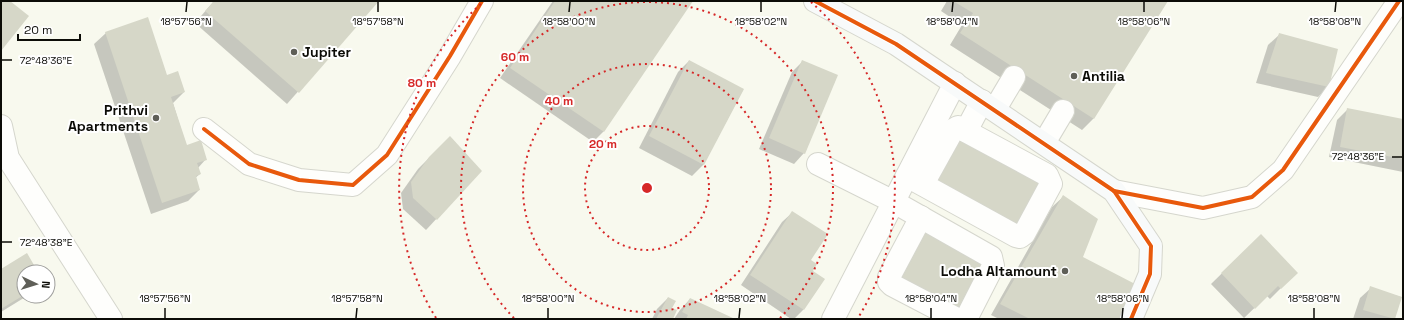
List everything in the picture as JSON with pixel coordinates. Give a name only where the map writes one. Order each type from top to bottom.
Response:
[{"type":"street","points":[[204,129],[250,164],[299,180],[353,185],[387,155],[450,56],[482,1]]},
{"type":"street","points":[[815,1],[896,44],[1114,191],[1151,246],[1150,274],[1131,319]]},
{"type":"street","points":[[1114,191],[1203,208],[1252,197],[1283,170],[1399,1]]},
{"type":"street","points":[[966,131],[1014,77]]},
{"type":"street","points":[[915,180],[955,83]]},
{"type":"street","points":[[1043,172],[1049,146],[1063,111]]},
{"type":"street","points":[[1,126],[8,158],[64,243],[111,319]]},
{"type":"street","points":[[833,319],[894,202],[915,180],[953,130],[958,127],[1043,172],[1050,177],[1050,187],[1024,234],[1020,237],[915,180]]},
{"type":"street","points":[[818,164],[894,202],[992,257],[993,266],[966,319]]},
{"type":"street","points":[[921,217],[890,277],[889,282],[957,319]]},
{"type":"building","points":[[1,1],[10,1],[29,16],[1,51]]},
{"type":"building","name":"Jupiter","points":[[214,1],[379,1],[299,93],[205,11]]},
{"type":"building","points":[[555,1],[693,1],[604,132],[510,68]]},
{"type":"building","name":"Antilia","points":[[953,1],[1168,1],[1094,119],[960,33],[973,13]]},
{"type":"building","name":"Prithvi Apartments","points":[[148,17],[167,75],[178,71],[185,92],[171,97],[187,145],[201,140],[207,160],[197,163],[201,174],[196,176],[200,190],[162,203],[105,32]]},
{"type":"building","points":[[1279,33],[1338,49],[1329,87],[1266,73]]},
{"type":"building","points":[[689,60],[744,89],[704,165],[649,136]]},
{"type":"building","points":[[802,60],[838,75],[805,154],[769,138]]},
{"type":"building","points":[[1347,108],[1403,119],[1403,159],[1340,147]]},
{"type":"building","points":[[957,133],[1047,183],[1019,233],[930,183]]},
{"type":"building","points":[[450,136],[482,171],[437,220],[413,198],[411,182],[429,157]]},
{"type":"building","name":"Lodha Altamount","points":[[1063,195],[1098,219],[1083,257],[1137,285],[1119,319],[1030,319],[1000,304]]},
{"type":"building","points":[[792,211],[828,234],[811,260],[817,264],[813,271],[825,279],[804,310],[750,275]]},
{"type":"building","points":[[920,230],[987,264],[962,315],[895,282]]},
{"type":"building","points":[[1261,234],[1298,273],[1281,289],[1278,286],[1255,309],[1221,273]]},
{"type":"building","points":[[27,253],[33,264],[16,264],[16,300],[1,309],[1,269]]},
{"type":"building","points":[[1370,286],[1402,297],[1395,319],[1363,310]]},
{"type":"building","points":[[668,297],[676,301],[672,308],[677,310],[673,319],[656,319]]},
{"type":"building","points":[[690,298],[735,319],[686,319],[688,315],[682,312]]},
{"type":"cycle path","points":[[204,129],[249,164],[299,180],[353,185],[387,155],[450,56],[482,1]]},
{"type":"cycle path","points":[[815,1],[896,44],[1114,191],[1151,246],[1150,274],[1131,319]]},
{"type":"cycle path","points":[[1114,191],[1203,208],[1252,197],[1283,170],[1399,1]]},
{"type":"place","name":"Jupiter","points":[[294,52]]},
{"type":"place","name":"Antilia","points":[[1074,76]]},
{"type":"place","name":"Prithvi Apartments","points":[[156,118]]},
{"type":"place","name":"Lodha Altamount","points":[[1065,271]]}]
